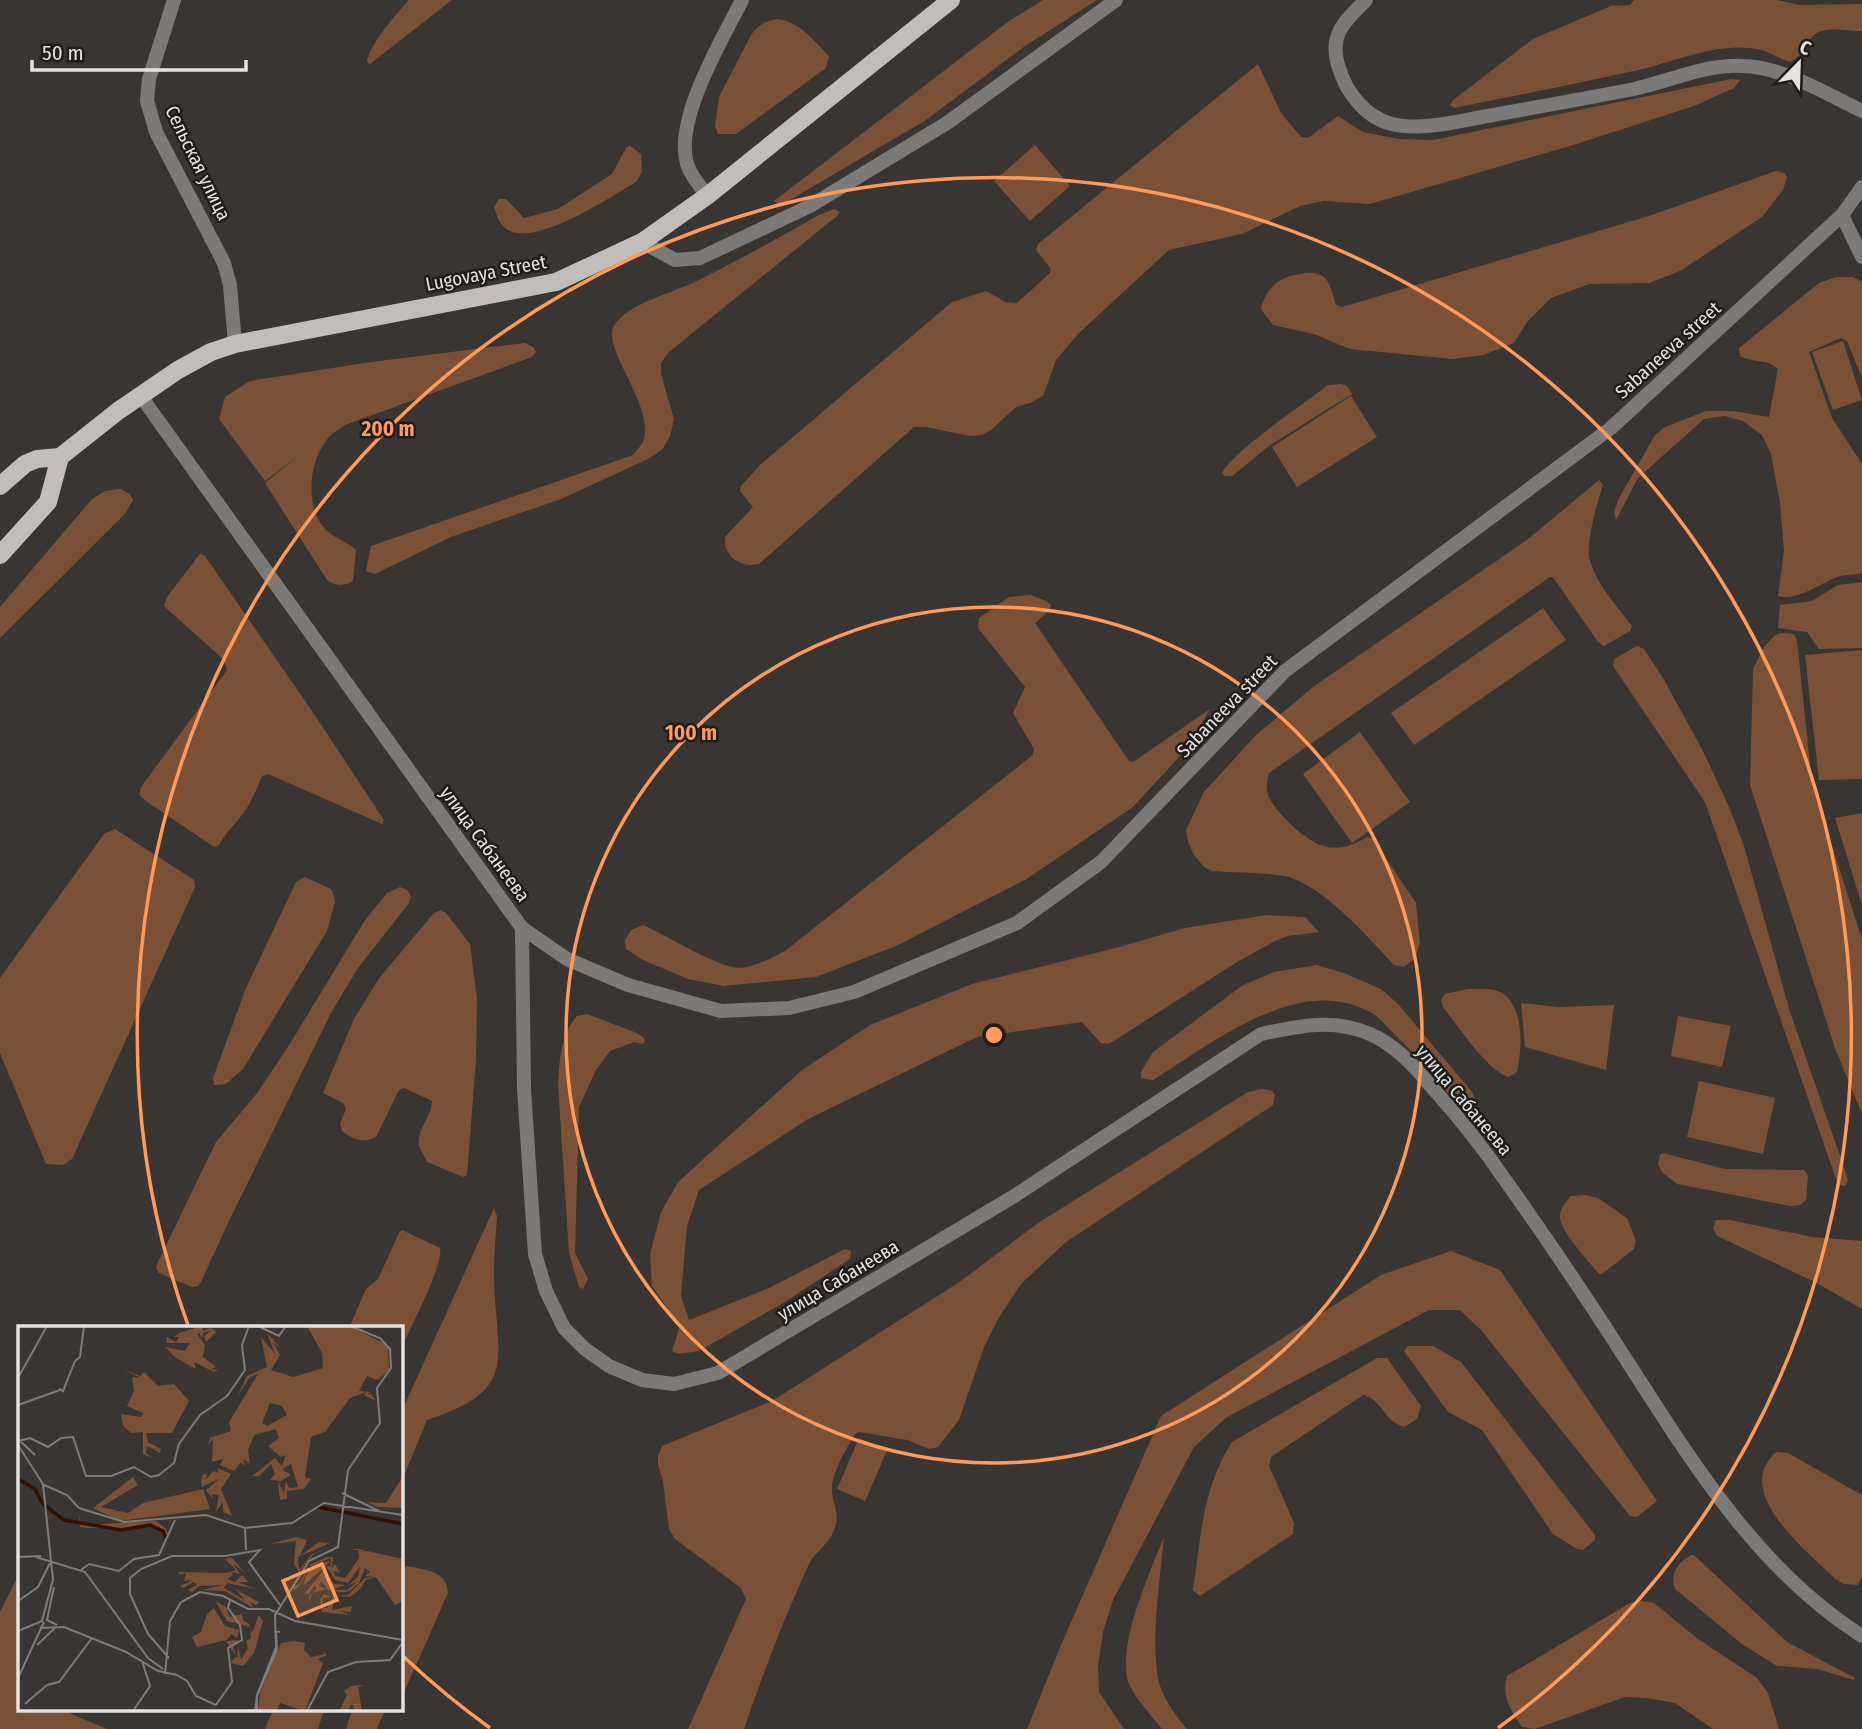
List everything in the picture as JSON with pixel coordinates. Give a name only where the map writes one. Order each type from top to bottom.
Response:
[{"type":"main road","name":"Lugovaya Street","points":[[0,486],[25,464],[37,459],[60,457],[140,395],[211,352],[235,344],[556,282],[642,242],[707,196],[951,0]]},
{"type":"main road","points":[[0,555],[48,502],[60,457]]},
{"type":"street","name":"Сельская улица","points":[[174,0],[151,71],[147,101],[156,132],[224,263],[230,285],[235,344]]},
{"type":"street","points":[[707,196],[687,165],[689,117],[696,94],[742,0]]},
{"type":"street","points":[[642,242],[675,260],[700,258],[810,206],[947,123],[1116,0]]},
{"type":"street","points":[[1366,0],[1341,24],[1335,40],[1336,60],[1346,88],[1357,102],[1391,124],[1433,126],[1636,88],[1716,67],[1743,66],[1763,68],[1793,79],[1862,111]]},
{"type":"street","name":"Sabaneeva street","points":[[522,928],[566,959],[628,985],[721,1011],[789,1008],[854,992],[1017,923],[1101,862],[1284,671],[1611,428],[1842,215],[1862,187]]},
{"type":"street","points":[[1842,215],[1862,257]]},
{"type":"street","name":"улица Сабанеева","points":[[140,395],[522,928],[524,1090],[535,1254],[546,1292],[564,1328],[585,1349],[609,1366],[642,1381],[674,1384],[718,1373],[1016,1195],[1261,1034],[1299,1026],[1336,1024],[1371,1034],[1403,1055],[1467,1127],[1572,1275],[1675,1435],[1736,1519],[1787,1576],[1843,1624],[1862,1636]]},
{"type":"shaded area","points":[[409,0],[452,0],[370,64],[367,62],[373,47]]},
{"type":"shaded area","points":[[1043,0],[1097,0],[1025,46],[926,120],[785,203],[774,201],[1009,21]]},
{"type":"shaded area","points":[[1634,0],[1778,0],[1799,5],[1862,4],[1862,31],[1829,30],[1816,33],[1802,53],[1790,62],[1755,49],[1721,49],[1634,71],[1454,108],[1450,105],[1533,39],[1611,6],[1630,5]]},
{"type":"shaded area","points":[[778,19],[800,28],[818,44],[829,56],[826,68],[736,134],[718,134],[715,126],[719,97],[751,35],[756,28]]},
{"type":"shaded area","points":[[1258,64],[1281,113],[1301,137],[1308,138],[1338,116],[1363,132],[1399,139],[1433,140],[1731,79],[1740,80],[1734,88],[1694,106],[1570,146],[1370,204],[1324,201],[1300,206],[1242,234],[1169,250],[1079,333],[1056,360],[1043,396],[1016,407],[982,435],[970,436],[914,427],[759,564],[745,564],[730,555],[725,537],[753,507],[740,491],[741,486],[761,464],[952,302],[986,291],[1006,302],[1017,303],[1050,273],[1051,269],[1036,250],[1038,244]]},
{"type":"shaded area","points":[[1035,145],[1070,186],[1030,221],[994,181]]},
{"type":"shaded area","points":[[630,146],[641,154],[642,172],[636,182],[609,198],[573,218],[536,232],[520,233],[508,230],[500,223],[494,207],[499,199],[506,199],[524,218],[558,209],[612,174],[626,148]]},
{"type":"shaded area","points":[[1776,171],[1787,177],[1783,190],[1762,217],[1680,271],[1649,283],[1589,284],[1551,298],[1527,322],[1514,343],[1483,355],[1452,359],[1350,349],[1314,334],[1273,325],[1261,309],[1272,287],[1278,281],[1292,276],[1308,273],[1322,275],[1329,284],[1336,305],[1342,307],[1649,216]]},
{"type":"shaded area","points":[[834,209],[840,212],[837,216],[669,352],[661,363],[661,374],[674,419],[670,436],[662,450],[561,499],[451,537],[375,574],[366,571],[371,546],[633,455],[643,442],[645,428],[642,412],[612,336],[614,326],[620,318],[640,305],[697,281]]},
{"type":"shaded area","points":[[1836,277],[1853,277],[1862,282],[1862,378],[1847,341],[1841,338],[1809,352],[1832,418],[1862,464],[1862,573],[1838,577],[1793,596],[1778,596],[1784,551],[1780,503],[1771,454],[1762,435],[1743,421],[1725,416],[1704,419],[1638,478],[1616,520],[1614,512],[1619,498],[1655,435],[1665,427],[1706,411],[1733,411],[1769,417],[1778,369],[1770,364],[1740,356],[1739,348],[1819,283]]},
{"type":"shaded area","points":[[1843,341],[1862,400],[1833,410],[1812,352]]},
{"type":"shaded area","points":[[525,343],[536,352],[532,357],[345,425],[324,444],[314,468],[312,493],[318,518],[324,528],[356,550],[353,580],[344,585],[333,584],[327,580],[265,483],[298,456],[265,481],[219,419],[225,397],[256,380],[371,362]]},
{"type":"shaded area","points":[[1328,385],[1347,386],[1352,394],[1269,446],[1232,476],[1222,474],[1238,454],[1269,428]]},
{"type":"shaded area","points":[[1351,396],[1377,437],[1297,487],[1272,447]]},
{"type":"shaded area","points":[[1599,480],[1603,485],[1590,534],[1590,561],[1602,587],[1632,626],[1630,631],[1604,646],[1598,642],[1553,577],[1550,577],[1269,773],[1267,790],[1276,809],[1313,842],[1326,847],[1338,847],[1367,837],[1373,839],[1416,903],[1420,943],[1415,958],[1404,967],[1394,965],[1344,913],[1298,881],[1284,876],[1212,871],[1204,867],[1194,855],[1186,830],[1204,792],[1256,735],[1313,687],[1528,539]]},
{"type":"shaded area","points":[[120,489],[130,494],[133,500],[125,514],[0,638],[0,607],[92,499],[105,491]]},
{"type":"shaded area","points":[[200,554],[205,556],[314,714],[384,820],[382,824],[268,774],[262,776],[247,808],[219,845],[214,847],[139,794],[141,787],[227,670],[224,660],[164,606],[167,597]]},
{"type":"shaded area","points":[[1862,582],[1862,648],[1819,649],[1807,632],[1778,628],[1780,605],[1812,601],[1838,585]]},
{"type":"shaded area","points":[[1031,595],[1051,605],[1050,610],[1035,623],[1129,761],[1133,762],[1210,709],[1190,745],[1133,807],[1025,880],[896,946],[816,977],[724,986],[688,979],[643,960],[626,949],[625,940],[631,930],[643,925],[730,967],[745,967],[769,959],[785,951],[1033,755],[1034,749],[1013,713],[1025,687],[978,628],[979,618],[1009,597]]},
{"type":"shaded area","points":[[1543,608],[1566,640],[1414,745],[1391,713]]},
{"type":"shaded area","points":[[1781,633],[1794,634],[1797,640],[1812,784],[1862,939],[1862,1114],[1835,1048],[1750,785],[1753,669],[1764,647],[1774,636]]},
{"type":"shaded area","points":[[1637,646],[1644,649],[1663,678],[1703,751],[1730,809],[1744,846],[1790,1012],[1846,1173],[1848,1180],[1845,1186],[1840,1185],[1836,1179],[1705,802],[1613,666],[1614,659]]},
{"type":"shaded area","points":[[1862,650],[1862,779],[1819,780],[1805,655]]},
{"type":"shaded area","points":[[1360,732],[1410,802],[1352,843],[1303,774]]},
{"type":"shaded area","points":[[1862,813],[1862,905],[1835,818]]},
{"type":"shaded area","points":[[115,829],[194,880],[195,887],[72,1159],[63,1165],[46,1164],[0,1053],[0,978],[104,834]]},
{"type":"shaded area","points":[[305,877],[331,889],[333,893],[335,902],[327,931],[243,1069],[226,1084],[214,1085],[213,1078],[246,988],[296,882]]},
{"type":"shaded area","points":[[400,887],[407,890],[411,896],[409,903],[358,968],[331,1013],[201,1282],[192,1287],[159,1273],[157,1264],[216,1142],[258,1092],[365,920],[387,893]]},
{"type":"shaded area","points":[[441,910],[470,944],[477,999],[476,1060],[467,1175],[463,1177],[427,1162],[419,1146],[420,1134],[432,1101],[404,1088],[399,1090],[376,1137],[363,1140],[342,1131],[340,1124],[346,1109],[343,1103],[323,1093],[354,1019],[380,977],[434,913]]},
{"type":"shaded area","points":[[1267,915],[1305,917],[1319,932],[1288,936],[1275,941],[1237,962],[1109,1044],[1101,1043],[1082,1022],[977,1037],[808,1119],[699,1190],[687,1226],[681,1296],[689,1320],[769,1288],[845,1249],[851,1251],[850,1259],[785,1302],[699,1351],[679,1354],[672,1351],[680,1326],[652,1286],[650,1254],[661,1212],[678,1182],[802,1070],[870,1025],[972,984],[1185,928]]},
{"type":"shaded area","points":[[1316,965],[1344,973],[1381,989],[1398,1004],[1473,1093],[1475,1102],[1466,1111],[1462,1109],[1383,1022],[1375,1015],[1347,1003],[1318,1001],[1289,1006],[1260,1016],[1153,1080],[1141,1078],[1141,1072],[1153,1052],[1243,985],[1274,972]]},
{"type":"shaded area","points":[[1468,989],[1498,991],[1512,1003],[1519,1021],[1520,1053],[1517,1072],[1509,1077],[1500,1073],[1482,1057],[1443,1007],[1441,1000],[1445,994]]},
{"type":"shaded area","points":[[1521,1003],[1559,1007],[1614,1005],[1606,1070],[1525,1047]]},
{"type":"shaded area","points":[[587,1014],[637,1033],[645,1041],[643,1044],[634,1042],[610,1051],[596,1070],[579,1107],[575,1253],[588,1279],[583,1289],[579,1287],[569,1253],[558,1085],[560,1058],[567,1031],[577,1016]]},
{"type":"shaded area","points":[[1678,1016],[1731,1026],[1722,1067],[1671,1056]]},
{"type":"shaded area","points":[[1699,1081],[1775,1098],[1763,1154],[1687,1137]]},
{"type":"shaded area","points":[[1263,1089],[1272,1091],[1275,1095],[1273,1105],[1066,1242],[1021,1284],[998,1319],[984,1347],[959,1420],[938,1447],[929,1449],[907,1440],[859,1432],[854,1435],[834,1475],[832,1495],[837,1518],[834,1530],[812,1560],[800,1584],[744,1729],[688,1729],[746,1599],[741,1588],[675,1539],[669,1529],[663,1481],[658,1465],[662,1446],[772,1401],[958,1283],[1038,1223],[1248,1092]]},
{"type":"shaded area","points":[[1663,1153],[1725,1169],[1804,1170],[1808,1176],[1806,1200],[1800,1205],[1790,1206],[1677,1184],[1662,1172],[1658,1164]]},
{"type":"shaded area","points":[[1571,1196],[1598,1198],[1627,1218],[1636,1241],[1634,1249],[1602,1274],[1599,1274],[1575,1246],[1561,1222],[1561,1210]]},
{"type":"shaded area","points":[[494,1208],[497,1216],[494,1273],[498,1352],[496,1369],[489,1384],[477,1397],[456,1409],[427,1420],[402,1481],[402,1411]]},
{"type":"shaded area","points":[[1716,1220],[1729,1220],[1813,1237],[1862,1241],[1862,1309],[1815,1282],[1717,1236],[1713,1228]]},
{"type":"shaded area","points":[[402,1230],[440,1248],[432,1282],[402,1347],[402,1326],[350,1326],[366,1289],[378,1279]]},
{"type":"shaded area","points":[[1451,1251],[1500,1270],[1657,1501],[1637,1517],[1630,1516],[1481,1330],[1460,1310],[1429,1310],[1227,1417],[1194,1447],[1113,1600],[1103,1632],[1098,1666],[1099,1692],[1124,1729],[1027,1729],[1161,1416],[1381,1275]]},
{"type":"shaded area","points":[[1408,1346],[1433,1346],[1461,1362],[1595,1535],[1595,1540],[1583,1550],[1553,1534],[1482,1430],[1448,1412],[1404,1351]]},
{"type":"shaded area","points":[[1377,1358],[1387,1358],[1421,1406],[1417,1419],[1404,1427],[1397,1424],[1375,1401],[1363,1395],[1271,1457],[1269,1466],[1294,1523],[1293,1534],[1200,1596],[1193,1590],[1204,1514],[1214,1478],[1232,1442]]},
{"type":"shaded area","points":[[859,1438],[887,1451],[865,1501],[837,1489]]},
{"type":"shaded area","points":[[1776,1452],[1788,1453],[1862,1495],[1862,1577],[1857,1585],[1844,1584],[1835,1579],[1778,1520],[1762,1485],[1764,1468]]},
{"type":"shaded area","points":[[1164,1537],[1156,1622],[1157,1672],[1164,1695],[1187,1729],[1162,1729],[1134,1693],[1128,1681],[1126,1666],[1131,1628]]},
{"type":"shaded area","points":[[1691,1555],[1787,1642],[1855,1678],[1854,1680],[1817,1669],[1777,1666],[1742,1644],[1675,1589],[1673,1578],[1676,1569]]},
{"type":"shaded area","points":[[406,1566],[434,1572],[444,1580],[448,1593],[402,1697],[402,1569]]},
{"type":"shaded area","points":[[18,1576],[18,1712],[67,1712],[107,1729],[0,1729],[0,1612]]},
{"type":"shaded area","points":[[1630,1603],[1654,1603],[1698,1639],[1757,1678],[1768,1693],[1779,1729],[1713,1729],[1675,1703],[1625,1697],[1535,1729],[1522,1727],[1508,1703],[1507,1676]]},
{"type":"shaded area","points":[[272,1712],[323,1712],[318,1729],[265,1729]]},
{"type":"shaded area","points":[[351,1712],[384,1712],[377,1729],[346,1729]]}]
